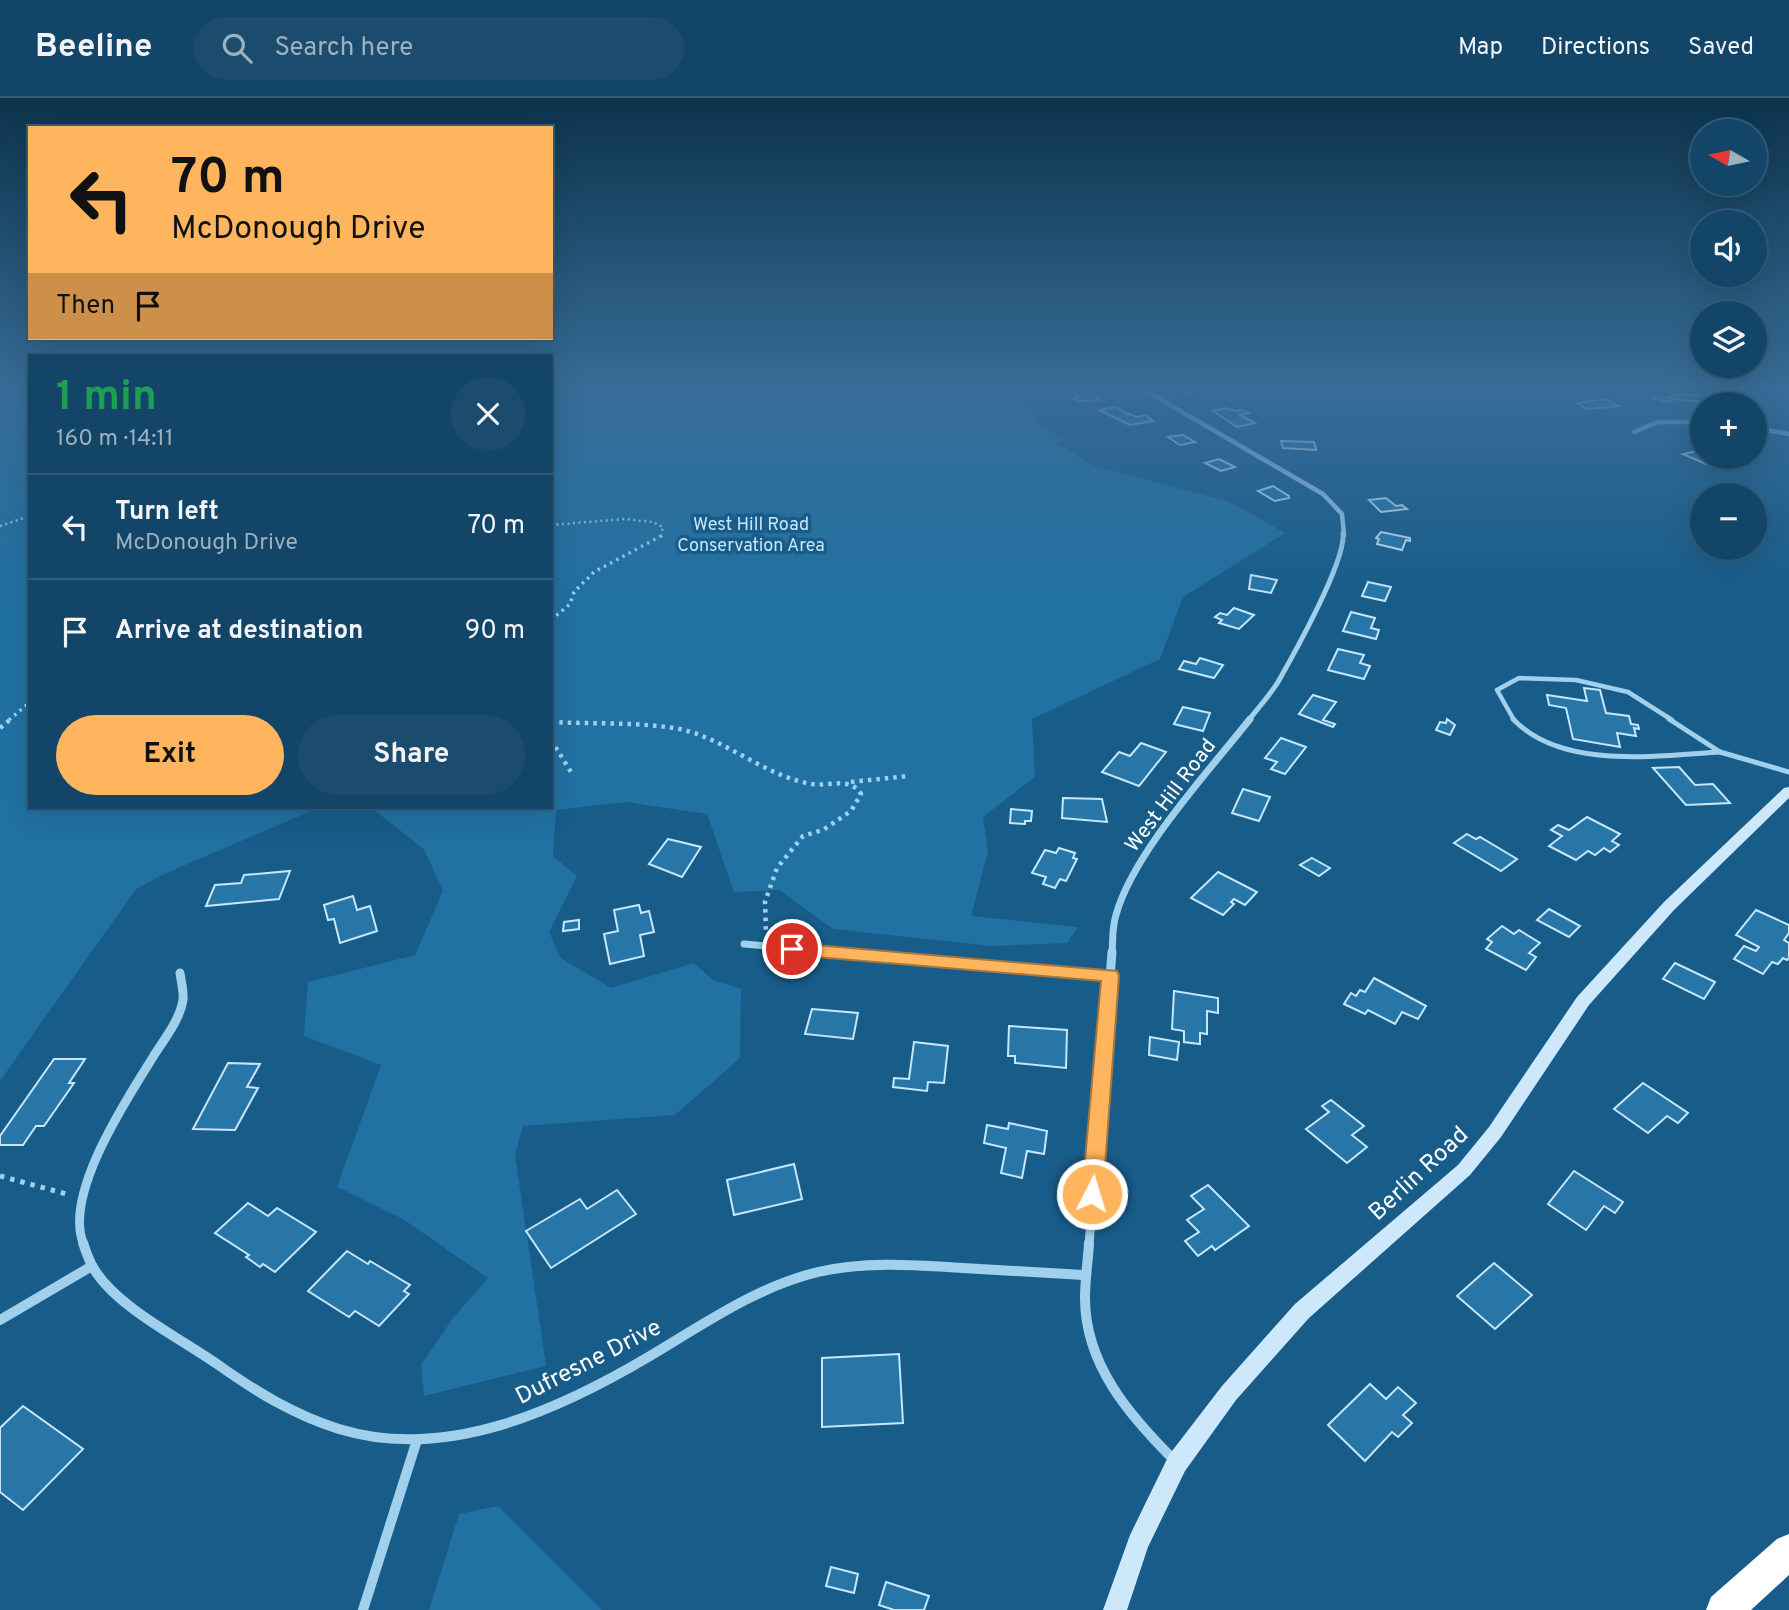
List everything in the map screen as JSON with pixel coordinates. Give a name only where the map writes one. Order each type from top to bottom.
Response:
[{"type":"highway","points":[[1724,1610],[1789,1551]]},
{"type":"street","name":"West Hill Road","points":[[1177,1463],[1117,1400],[1103,1376],[1088,1326],[1085,1275],[1115,917],[1126,888],[1149,848],[1277,684],[1335,566],[1344,540],[1342,513],[1323,494],[1257,456]]},
{"type":"street","name":"Berlin Road","points":[[1115,1610],[1138,1543],[1177,1463],[1222,1401],[1301,1311],[1464,1170],[1495,1132],[1583,1001],[1691,883],[1789,791]]},
{"type":"street","points":[[744,944],[1111,976]]},
{"type":"street","name":"Dufresne Drive","points":[[180,973],[183,999],[177,1016],[99,1149],[83,1198],[81,1233],[84,1251],[92,1266],[129,1303],[267,1398],[307,1418],[358,1435],[417,1440],[479,1433],[536,1414],[640,1362],[729,1308],[779,1285],[818,1272],[897,1264],[1085,1275]]},
{"type":"street","points":[[0,1320],[92,1266]]},
{"type":"street","points":[[363,1610],[417,1440]]},
{"type":"lane","points":[[1720,752],[1635,758],[1577,752],[1542,739],[1514,721],[1497,690],[1519,678],[1576,680],[1628,692],[1720,752],[1789,772]]},
{"type":"path","points":[[0,526],[28,517]]},
{"type":"path","points":[[553,525],[584,524],[617,518],[653,520],[663,527],[661,536],[600,566],[571,593],[570,604],[553,618]]},
{"type":"path","points":[[0,728],[28,704]]},
{"type":"path","points":[[553,722],[674,728],[696,734],[775,772],[813,784],[908,776]]},
{"type":"path","points":[[553,743],[571,772]]},
{"type":"path","points":[[766,947],[765,902],[777,868],[803,836],[823,830],[852,811],[861,794],[856,786],[847,783]]},
{"type":"path","points":[[0,1176],[83,1198]]},
{"type":"green space","points":[[0,456],[28,456],[28,809],[316,809],[164,874],[136,889],[0,1081]]},
{"type":"green space","name":"West Hill Road Conservation Area","points":[[553,456],[1077,456],[1095,466],[1230,502],[1285,533],[1183,597],[1160,659],[1032,719],[1035,777],[983,817],[988,851],[971,916],[1078,927],[1067,943],[991,946],[833,929],[779,890],[734,892],[707,814],[626,802],[556,810],[553,856],[577,876],[549,932],[561,958],[611,988],[694,963],[713,980],[741,989],[740,1058],[675,1115],[523,1126],[515,1155],[546,1366],[424,1396],[421,1365],[453,1318],[488,1278],[403,1219],[337,1187],[381,1065],[304,1036],[308,982],[415,955],[443,891],[424,849],[373,809],[553,809]]},
{"type":"green space","points":[[498,1506],[602,1610],[429,1610],[459,1514]]},
{"type":"building","points":[[1219,459],[1235,467],[1221,471],[1205,463]]},
{"type":"building","points":[[1273,486],[1289,498],[1275,501],[1258,491]]},
{"type":"building","points":[[1386,498],[1396,506],[1402,505],[1407,509],[1381,512],[1369,500]]},
{"type":"building","points":[[1381,532],[1410,538],[1410,541],[1406,540],[1402,550],[1377,544],[1379,539],[1376,538]]},
{"type":"building","points":[[1251,575],[1277,580],[1271,593],[1249,589]]},
{"type":"building","points":[[1368,582],[1391,587],[1385,601],[1362,596]]},
{"type":"building","points":[[1234,608],[1254,615],[1239,629],[1219,623],[1222,620],[1215,617],[1220,613],[1227,615]]},
{"type":"building","points":[[1351,612],[1375,618],[1371,628],[1379,630],[1376,639],[1343,631]]},
{"type":"building","points":[[1338,649],[1364,655],[1360,663],[1370,666],[1364,679],[1328,670]]},
{"type":"building","points":[[1200,658],[1223,665],[1214,678],[1179,669],[1184,661],[1196,664]]},
{"type":"building","points":[[1584,688],[1600,690],[1606,713],[1629,716],[1631,724],[1638,725],[1639,729],[1634,728],[1636,736],[1617,733],[1620,747],[1573,739],[1566,708],[1549,705],[1547,695],[1587,701]]},
{"type":"building","points":[[1313,695],[1336,702],[1323,720],[1335,724],[1333,727],[1299,714]]},
{"type":"building","points":[[1183,707],[1210,713],[1203,731],[1174,724]]},
{"type":"building","points":[[1447,719],[1455,725],[1450,735],[1436,730],[1440,722],[1446,723]]},
{"type":"building","points":[[1281,738],[1306,747],[1285,774],[1271,769],[1277,762],[1265,758]]},
{"type":"building","points":[[1141,743],[1166,752],[1139,786],[1102,772],[1119,752],[1130,756]]},
{"type":"building","points":[[1679,767],[1695,785],[1713,784],[1730,803],[1686,805],[1653,768]]},
{"type":"building","points":[[1243,789],[1270,797],[1259,821],[1232,813]]},
{"type":"building","points":[[1063,798],[1102,799],[1107,822],[1062,818]]},
{"type":"building","points":[[1011,809],[1032,811],[1031,821],[1025,821],[1025,824],[1010,823]]},
{"type":"building","points":[[1587,817],[1620,834],[1612,841],[1619,845],[1610,852],[1604,848],[1595,855],[1588,851],[1576,860],[1549,846],[1562,836],[1551,830],[1558,825],[1569,830]]},
{"type":"building","points":[[1467,834],[1476,839],[1480,837],[1517,859],[1501,871],[1454,843]]},
{"type":"building","points":[[668,839],[701,847],[682,877],[649,864]]},
{"type":"building","points":[[1059,848],[1075,853],[1073,858],[1077,859],[1066,881],[1060,879],[1055,888],[1043,884],[1046,877],[1032,873],[1045,850],[1056,853]]},
{"type":"building","points":[[1312,858],[1330,868],[1319,876],[1300,865]]},
{"type":"building","points":[[290,871],[279,899],[206,906],[215,885],[241,883],[244,875]]},
{"type":"building","points":[[1218,872],[1257,892],[1245,905],[1234,899],[1231,902],[1234,904],[1223,915],[1191,898]]},
{"type":"building","points":[[353,896],[357,910],[370,906],[377,931],[340,943],[334,919],[328,920],[324,905]]},
{"type":"building","points":[[639,905],[641,913],[649,911],[654,932],[640,935],[644,956],[610,964],[604,934],[618,931],[614,910]]},
{"type":"building","points":[[1549,909],[1580,926],[1569,937],[1537,920]]},
{"type":"building","points":[[1756,910],[1789,925],[1789,933],[1784,940],[1789,943],[1789,958],[1783,958],[1778,964],[1772,962],[1763,974],[1734,959],[1744,946],[1756,951],[1759,947],[1736,935]]},
{"type":"building","points":[[579,920],[579,929],[563,931],[564,922]]},
{"type":"building","points":[[1502,926],[1514,934],[1519,930],[1540,943],[1529,953],[1536,957],[1526,970],[1486,949],[1492,942],[1487,939]]},
{"type":"building","points":[[1675,963],[1715,982],[1704,999],[1663,979]]},
{"type":"building","points":[[1374,978],[1426,1006],[1418,1019],[1402,1012],[1395,1024],[1368,1010],[1365,1014],[1344,1004],[1351,993],[1356,996],[1360,990],[1365,992]]},
{"type":"building","points":[[1174,991],[1218,998],[1218,1013],[1207,1011],[1207,1034],[1200,1033],[1200,1044],[1184,1042],[1184,1031],[1172,1029]]},
{"type":"building","points":[[812,1009],[858,1013],[853,1039],[805,1034]]},
{"type":"building","points":[[1009,1026],[1067,1030],[1066,1068],[1015,1063],[1015,1056],[1008,1056]]},
{"type":"building","points":[[1150,1037],[1179,1042],[1177,1060],[1149,1055]]},
{"type":"building","points":[[914,1042],[948,1046],[944,1083],[928,1082],[927,1091],[893,1087],[894,1078],[909,1079]]},
{"type":"building","points":[[54,1059],[85,1059],[69,1083],[74,1083],[44,1126],[36,1126],[23,1145],[0,1145],[0,1136]]},
{"type":"building","points":[[228,1063],[260,1064],[247,1087],[258,1088],[235,1130],[193,1129]]},
{"type":"building","points":[[1643,1083],[1688,1113],[1678,1123],[1667,1116],[1648,1133],[1614,1109]]},
{"type":"building","points":[[1331,1100],[1364,1126],[1352,1135],[1367,1147],[1347,1163],[1306,1129],[1329,1112],[1322,1106]]},
{"type":"building","points":[[1009,1123],[1047,1131],[1044,1154],[1027,1151],[1022,1178],[1001,1173],[1006,1148],[984,1143],[987,1125],[1008,1129]]},
{"type":"building","points":[[794,1164],[802,1199],[734,1215],[727,1180]]},
{"type":"building","points":[[1574,1171],[1623,1202],[1615,1213],[1604,1206],[1586,1230],[1548,1204]]},
{"type":"building","points":[[1208,1185],[1249,1226],[1215,1250],[1212,1246],[1198,1256],[1185,1241],[1199,1232],[1187,1220],[1204,1209],[1191,1196]]},
{"type":"building","points":[[617,1190],[636,1214],[551,1268],[526,1231],[580,1199],[587,1209]]},
{"type":"building","points":[[248,1203],[268,1216],[277,1208],[316,1232],[275,1272],[263,1264],[260,1267],[246,1257],[249,1255],[215,1233]]},
{"type":"building","points":[[347,1251],[368,1264],[370,1261],[410,1285],[404,1291],[409,1294],[379,1326],[355,1311],[349,1317],[308,1291]]},
{"type":"building","points":[[1494,1263],[1532,1295],[1495,1329],[1457,1296]]},
{"type":"building","points":[[899,1354],[903,1423],[822,1427],[822,1358]]},
{"type":"building","points":[[1370,1384],[1386,1399],[1398,1387],[1416,1403],[1403,1415],[1412,1423],[1398,1437],[1392,1432],[1365,1461],[1328,1425]]},
{"type":"building","points":[[23,1406],[83,1449],[23,1510],[0,1492],[0,1428]]},
{"type":"building","points":[[831,1567],[858,1574],[854,1593],[826,1586]]},
{"type":"building","points":[[886,1582],[929,1596],[924,1610],[894,1610],[879,1605]]},
{"type":"route","points":[[792,949],[1111,976],[1092,1194]]}]
